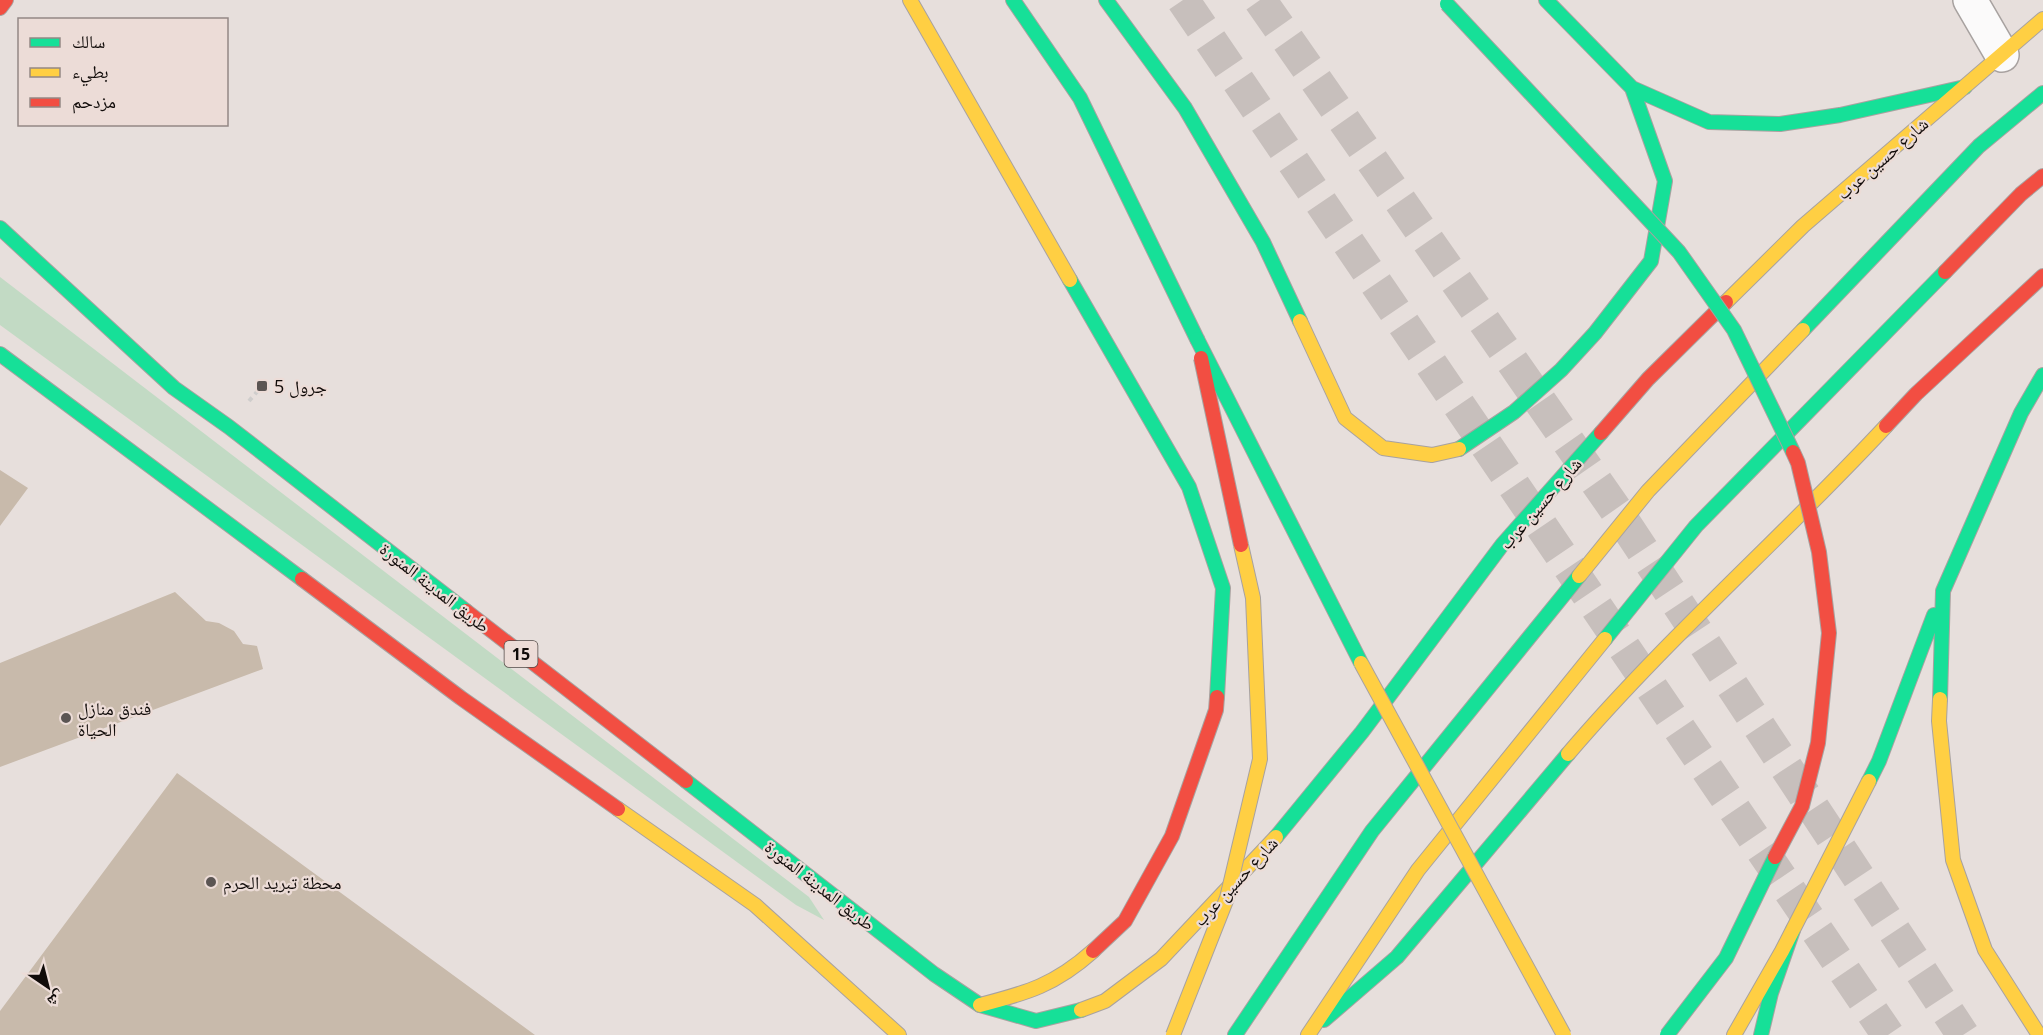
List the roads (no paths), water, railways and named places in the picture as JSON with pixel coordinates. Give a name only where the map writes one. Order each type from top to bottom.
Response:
[{"type":"main road","points":[[0,8],[6,0]]},
{"type":"main road","points":[[910,0],[1190,487],[1223,588],[1216,710],[1172,836],[1125,921],[1077,965],[1034,991],[980,1005]]},
{"type":"main road","points":[[1013,0],[1080,98],[1197,339],[1361,663],[1564,1035]]},
{"type":"main road","points":[[1106,0],[1185,108],[1263,242],[1345,418],[1383,448],[1432,455],[1464,448],[1514,412],[1561,370],[1595,333],[1651,261],[1665,181],[1632,88]]},
{"type":"main road","points":[[1546,0],[1632,88],[1709,122],[1780,124],[1840,115],[1965,87]]},
{"type":"main road","points":[[1445,2],[1678,252],[1734,330],[1798,463],[1819,552],[1829,633],[1818,743],[1802,807],[1754,897],[1726,958],[1667,1035]]},
{"type":"main road","name":"شارع حسين عرب","points":[[1072,1013],[1105,1001],[1161,959],[1265,850],[1362,732],[1502,545],[1648,379],[1803,226],[2043,19]]},
{"type":"main road","points":[[1235,1035],[1372,831],[1648,491],[1979,146],[2043,93]]},
{"type":"main road","points":[[1308,1034],[1418,870],[1696,526],[2021,194],[2043,176]]},
{"type":"main road","name":"طريق المدينة المنورة","points":[[0,228],[174,388],[238,435],[934,974],[980,1005],[1036,1021],[1072,1013]]},
{"type":"main road","points":[[1308,1034],[1396,957],[1616,698],[1825,492],[1916,394],[2043,276]]},
{"type":"main road","points":[[1173,1035],[1227,898],[1260,759],[1253,598],[1197,339]]},
{"type":"main road","points":[[0,354],[461,698],[755,905],[899,1035]]},
{"type":"main road","points":[[1734,1035],[1793,930],[1879,761],[1943,591],[2021,413],[2043,375]]},
{"type":"main road","points":[[1943,591],[1939,721],[1953,860],[1985,950],[2039,1035]]},
{"type":"main road","points":[[1761,1035],[1771,993],[1793,930]]},
{"type":"street","points":[[1970,0],[2002,55]]},
{"type":"tunnel","points":[[1183,0],[1888,1035]]},
{"type":"tunnel","points":[[1260,0],[1618,513],[1963,1035]]},
{"type":"place","name":"جرول 5","points":[[262,386]]},
{"type":"place","name":"فندق منازل الحياة","points":[[66,718]]},
{"type":"place","name":"محطة تبريد الحرم","points":[[211,882]]}]
